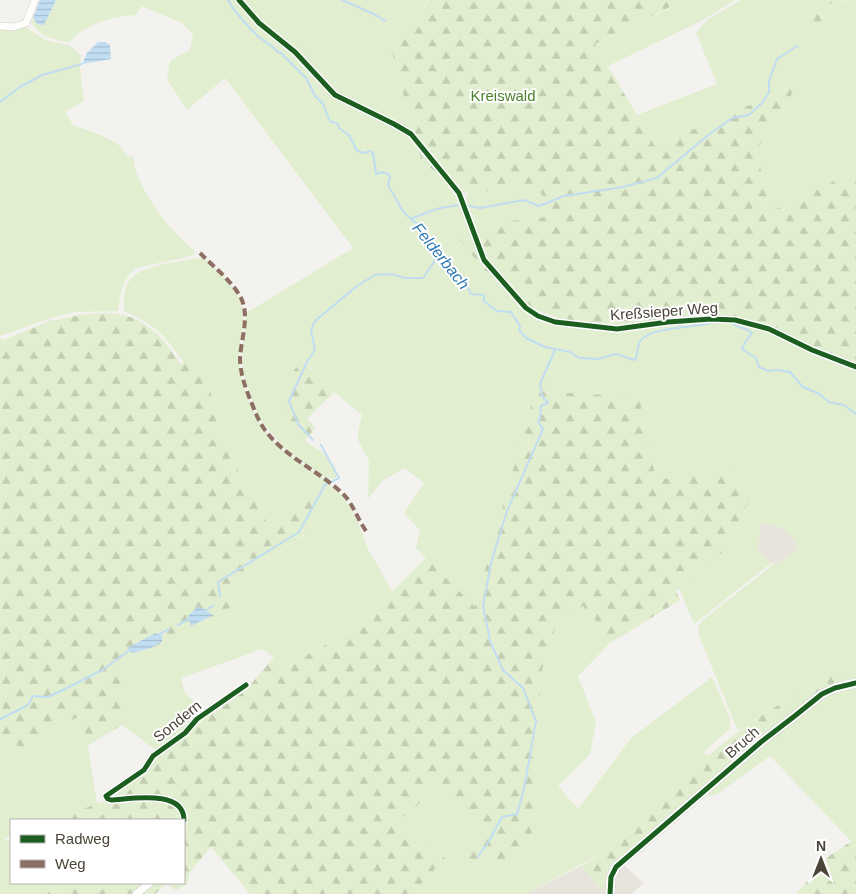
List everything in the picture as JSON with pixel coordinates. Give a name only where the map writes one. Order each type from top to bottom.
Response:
[{"type":"street","points":[[0,26],[14,26],[26,23],[35,0]]},
{"type":"street","name":"Kreßsieper Weg","points":[[239,0],[259,23],[294,52],[335,95],[404,129],[420,144],[459,193],[484,260],[526,308],[538,316],[564,323],[617,329],[668,322],[710,319],[735,320],[769,329],[812,350],[856,367]]},
{"type":"street","name":"Bruch","points":[[610,894],[611,877],[616,867],[761,742],[816,699],[835,688],[856,683]]},
{"type":"street","name":"Sondern","points":[[184,819],[184,814],[180,808],[170,800],[158,798],[111,800],[106,796],[144,770],[153,756],[185,733],[197,719],[246,684]]},
{"type":"street","points":[[136,894],[149,884]]},
{"type":"shaded area","points":[[760,524],[773,524],[789,532],[799,549],[778,563],[771,563],[758,550]]},
{"type":"shaded area","points":[[620,861],[643,883],[632,894],[527,894],[581,866],[602,888],[607,876]]},
{"type":"green space","points":[[56,0],[236,0],[294,53],[331,95],[412,137],[458,195],[470,226],[451,228],[487,273],[523,306],[543,320],[666,323],[725,320],[780,335],[856,370],[856,680],[835,684],[829,675],[772,708],[738,731],[699,636],[698,627],[704,619],[775,563],[778,563],[799,549],[784,529],[779,526],[760,524],[758,550],[771,563],[694,624],[679,588],[723,552],[729,470],[656,481],[507,494],[475,608],[416,548],[420,530],[404,513],[424,483],[404,468],[382,481],[368,499],[369,461],[358,440],[362,415],[334,392],[304,361],[294,370],[288,387],[305,441],[321,451],[330,460],[336,478],[327,479],[284,448],[258,417],[243,372],[242,358],[246,313],[353,248],[225,78],[187,110],[167,79],[170,61],[190,50],[193,35],[182,23],[142,6],[136,15],[100,22],[83,30],[70,42],[59,40],[42,34],[31,21],[33,18],[37,24],[47,18]]},
{"type":"green space","points":[[240,0],[428,0],[415,27],[392,48],[414,132],[343,98],[271,32]]},
{"type":"green space","name":"Kreiswald","points":[[429,0],[675,0],[676,4],[595,44],[655,146],[798,84],[755,152],[774,210],[826,186],[856,168],[856,365],[739,319],[617,328],[577,324],[523,306],[487,273],[450,228],[554,216],[538,188],[468,192],[462,194],[442,175],[422,163],[391,48],[415,27]]},
{"type":"green space","points":[[675,0],[735,0],[701,21],[608,66],[595,44],[676,5]]},
{"type":"green space","points":[[741,0],[809,0],[811,4],[809,17],[823,22],[824,10],[830,4],[839,1],[856,0],[856,168],[826,186],[774,211],[755,152],[797,84],[655,146],[637,115],[717,84],[696,33],[708,19]]},
{"type":"green space","points":[[809,0],[841,0],[827,7],[823,22],[817,24],[808,20],[811,4]]},
{"type":"green space","points":[[24,26],[45,40],[70,46],[81,55],[80,69],[84,101],[65,112],[73,125],[103,136],[118,144],[128,157],[133,156],[140,181],[155,208],[175,232],[194,250],[195,254],[136,268],[127,278],[121,293],[118,311],[74,312],[0,336],[0,28]]},
{"type":"green space","points":[[538,188],[554,216],[476,225],[466,199],[468,192]]},
{"type":"green space","points":[[202,257],[228,281],[242,306],[243,321],[239,366],[244,387],[254,413],[262,427],[281,448],[325,480],[344,499],[392,592],[373,608],[373,616],[287,666],[262,649],[181,678],[185,693],[201,708],[156,750],[122,725],[119,660],[153,648],[185,630],[227,586],[304,535],[304,498],[272,532],[219,436],[209,383],[200,360],[184,363],[165,337],[152,326],[124,311],[126,287],[136,275],[144,270],[163,264]]},
{"type":"green space","points":[[85,314],[112,314],[131,317],[148,326],[156,333],[180,364],[200,359],[209,383],[219,436],[272,532],[304,498],[321,506],[304,534],[227,586],[230,608],[153,648],[120,660],[122,725],[87,746],[82,716],[54,727],[33,750],[0,741],[0,338],[3,340],[50,321]]},
{"type":"green space","points":[[303,361],[334,392],[307,419],[316,427],[305,441],[293,429],[284,412],[288,387],[294,370]]},
{"type":"green space","points":[[535,391],[639,397],[656,480],[730,470],[750,499],[723,552],[676,591],[680,600],[609,644],[597,622],[583,606],[557,623],[541,673],[531,842],[508,867],[485,855],[474,867],[461,864],[482,831],[439,780],[416,807],[397,822],[445,858],[412,894],[250,894],[211,847],[190,872],[187,884],[176,890],[166,884],[185,884],[185,819],[56,819],[102,802],[145,771],[156,750],[201,708],[213,714],[246,690],[274,657],[287,666],[373,616],[373,608],[426,558],[475,607]]},
{"type":"green space","points":[[583,606],[597,622],[609,644],[578,676],[596,722],[590,754],[558,786],[578,809],[631,738],[712,677],[730,718],[730,728],[668,790],[637,828],[614,846],[527,894],[412,894],[396,823],[416,807],[439,780],[483,831],[462,864],[485,855],[508,867],[531,842],[541,672],[557,623]]},
{"type":"green space","points":[[830,674],[835,684],[620,861],[607,876],[602,889],[581,866],[614,846],[637,828],[668,790],[702,754],[709,755],[752,722]]},
{"type":"green space","points":[[856,685],[856,838],[851,841],[770,756],[716,795],[705,796],[778,731],[832,691]]},
{"type":"green space","points":[[83,716],[97,804],[56,819],[10,819],[10,836],[4,839],[10,842],[10,884],[56,884],[47,894],[0,894],[0,741],[33,750],[54,727]]},
{"type":"green space","points":[[856,838],[856,894],[796,894],[829,856]]},
{"type":"green space","points":[[56,884],[166,884],[155,894],[47,894]]},
{"type":"water","points":[[40,0],[56,0],[44,25],[37,24],[33,18]]},
{"type":"water","points":[[98,42],[105,42],[110,45],[111,59],[82,64],[87,53]]},
{"type":"water","points":[[197,607],[213,615],[191,626],[188,616]]},
{"type":"water","points":[[156,633],[162,636],[162,642],[151,648],[132,653],[127,648]]},
{"type":"waterway","name":"Felderbach","points":[[228,0],[237,14],[256,34],[281,53],[306,78],[315,96],[323,104],[331,122],[337,123],[339,128],[349,135],[357,151],[365,153],[370,151],[373,153],[376,174],[382,172],[388,174],[390,177],[388,185],[404,213],[417,224],[456,278],[467,286],[471,294],[484,295],[484,301],[497,311],[511,312],[520,326],[519,330],[526,338],[545,347],[570,352],[579,358],[598,359],[616,354],[635,360],[640,341],[646,336],[664,330],[715,322]]},
{"type":"waterway","points":[[342,0],[385,21]]},
{"type":"waterway","points":[[465,205],[480,208],[524,200],[539,206],[564,196],[623,187],[657,178],[707,136],[732,118],[749,115],[762,103],[769,92],[769,81],[777,59],[797,46]]},
{"type":"waterway","points":[[0,102],[20,87],[42,75],[82,64]]},
{"type":"waterway","points":[[412,218],[440,208],[460,205]]},
{"type":"waterway","points":[[313,440],[298,424],[289,401],[307,362],[315,350],[311,330],[315,321],[357,286],[375,275],[391,274],[405,278],[423,278],[438,256]]},
{"type":"waterway","name":"Felderbach","points":[[729,322],[752,333],[742,349],[756,358],[759,367],[768,371],[790,372],[803,387],[818,393],[829,402],[844,405],[856,414]]},
{"type":"waterway","points":[[477,858],[502,817],[517,814],[524,789],[536,721],[523,688],[503,670],[490,641],[483,606],[491,563],[507,511],[543,429],[538,422],[541,406],[548,403],[542,396],[540,384],[555,350]]},
{"type":"waterway","points":[[220,596],[218,582],[299,532],[325,485],[339,478],[321,445]]},
{"type":"waterway","points":[[204,611],[213,606]]},
{"type":"waterway","points":[[178,625],[189,619]]},
{"type":"waterway","points":[[158,635],[169,629]]},
{"type":"waterway","points":[[0,719],[28,705],[33,696],[48,697],[104,669],[131,649]]},
{"type":"marked path","points":[[200,253],[233,286],[244,305],[245,320],[240,366],[251,403],[264,429],[284,450],[344,495],[366,531]]},
{"type":"cycle path","points":[[239,0],[259,23],[295,52],[335,95],[411,134],[459,193],[484,260],[526,308],[538,316],[555,322],[617,329],[668,322],[711,319],[735,320],[769,329],[812,350],[856,367]]},
{"type":"cycle path","points":[[610,894],[611,877],[616,867],[761,742],[822,694],[835,688],[856,683]]},
{"type":"cycle path","points":[[184,819],[182,810],[166,800],[155,798],[111,800],[106,796],[144,770],[153,756],[185,733],[197,719],[246,685]]}]
